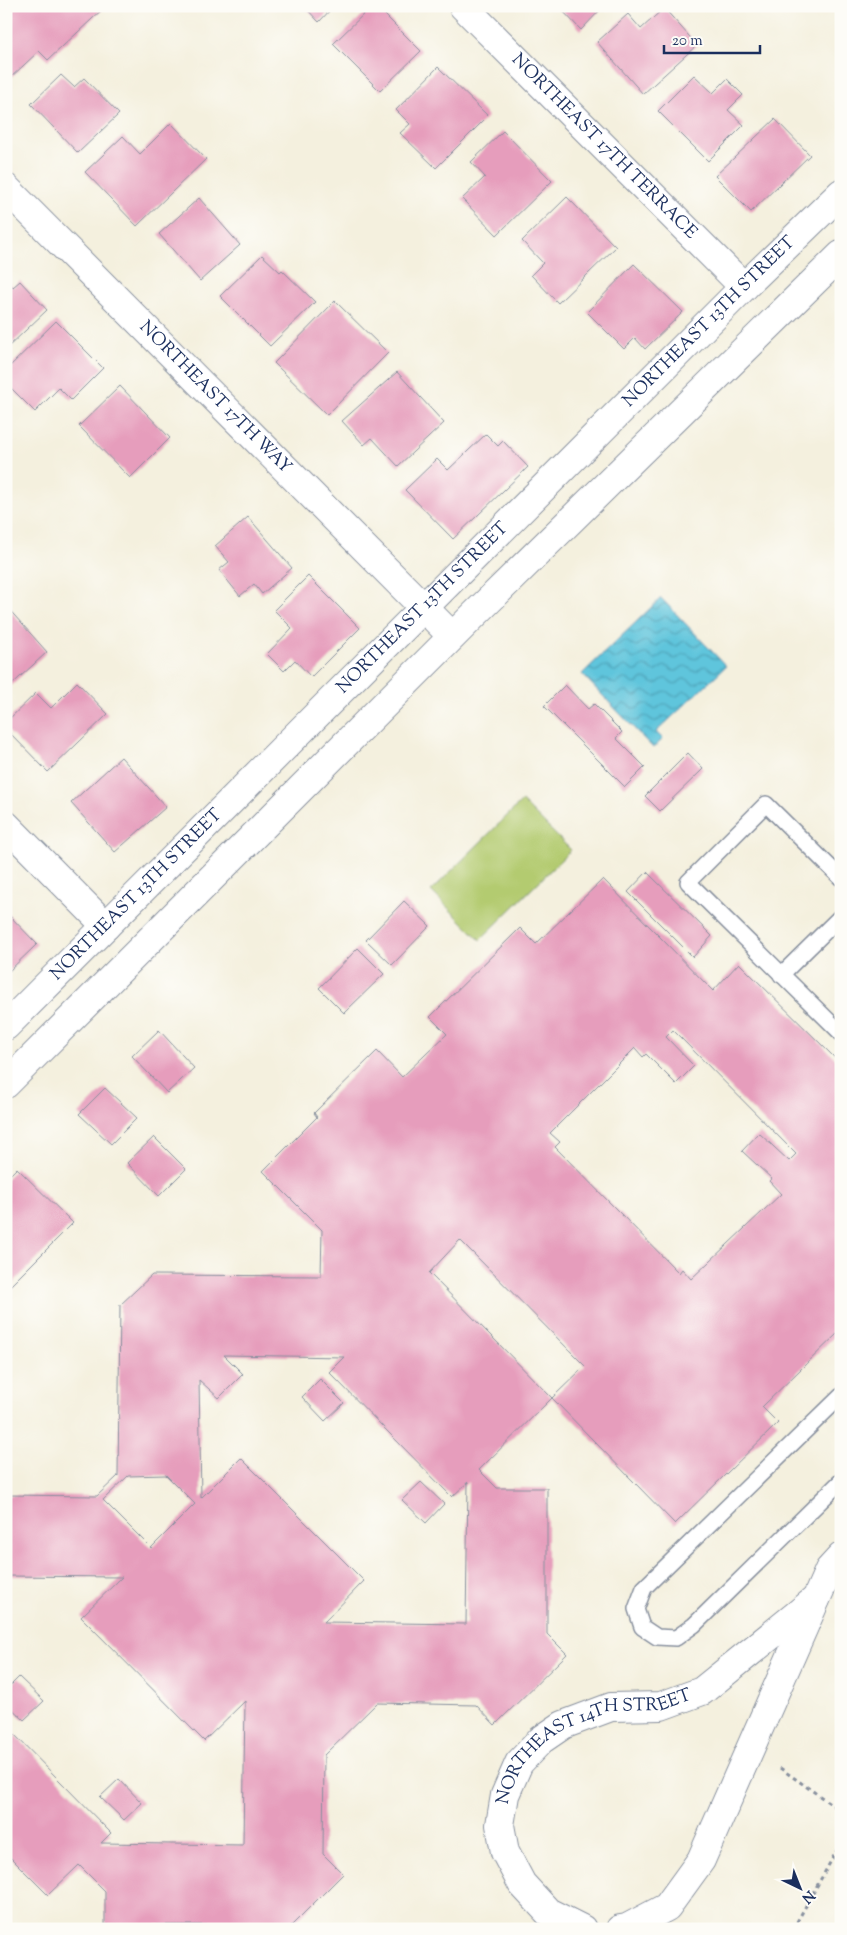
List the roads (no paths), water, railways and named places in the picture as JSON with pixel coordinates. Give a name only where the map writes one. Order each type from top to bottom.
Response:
[{"type":"street","name":"NORTHEAST 17TH TERRACE","points":[[463,6],[744,287]]},
{"type":"street","name":"NORTHEAST 17TH WAY","points":[[6,188],[452,636]]},
{"type":"street","name":"NORTHEAST 13TH STREET","points":[[6,1026],[744,287],[841,193]]},
{"type":"street","points":[[6,1084],[452,636],[841,255]]},
{"type":"street","points":[[6,825],[106,926]]},
{"type":"street","name":"NORTHEAST 14TH STREET","points":[[620,1929],[627,1928],[667,1907],[701,1860],[829,1570],[841,1557]]},
{"type":"street","name":"NORTHEAST 14TH STREET","points":[[582,1929],[548,1912],[522,1884],[505,1852],[500,1826],[505,1795],[519,1763],[541,1740],[564,1725],[611,1707],[662,1706],[702,1691],[816,1599]]},
{"type":"lane","points":[[841,878],[766,804],[688,882],[841,1034]]},
{"type":"lane","points":[[781,974],[841,916]]},
{"type":"lane","points":[[841,1396],[644,1588],[636,1609],[642,1627],[657,1637],[676,1638],[682,1634],[694,1625],[841,1481]]},
{"type":"water","points":[[661,598],[726,666],[656,732],[663,739],[653,748],[582,674]]}]
